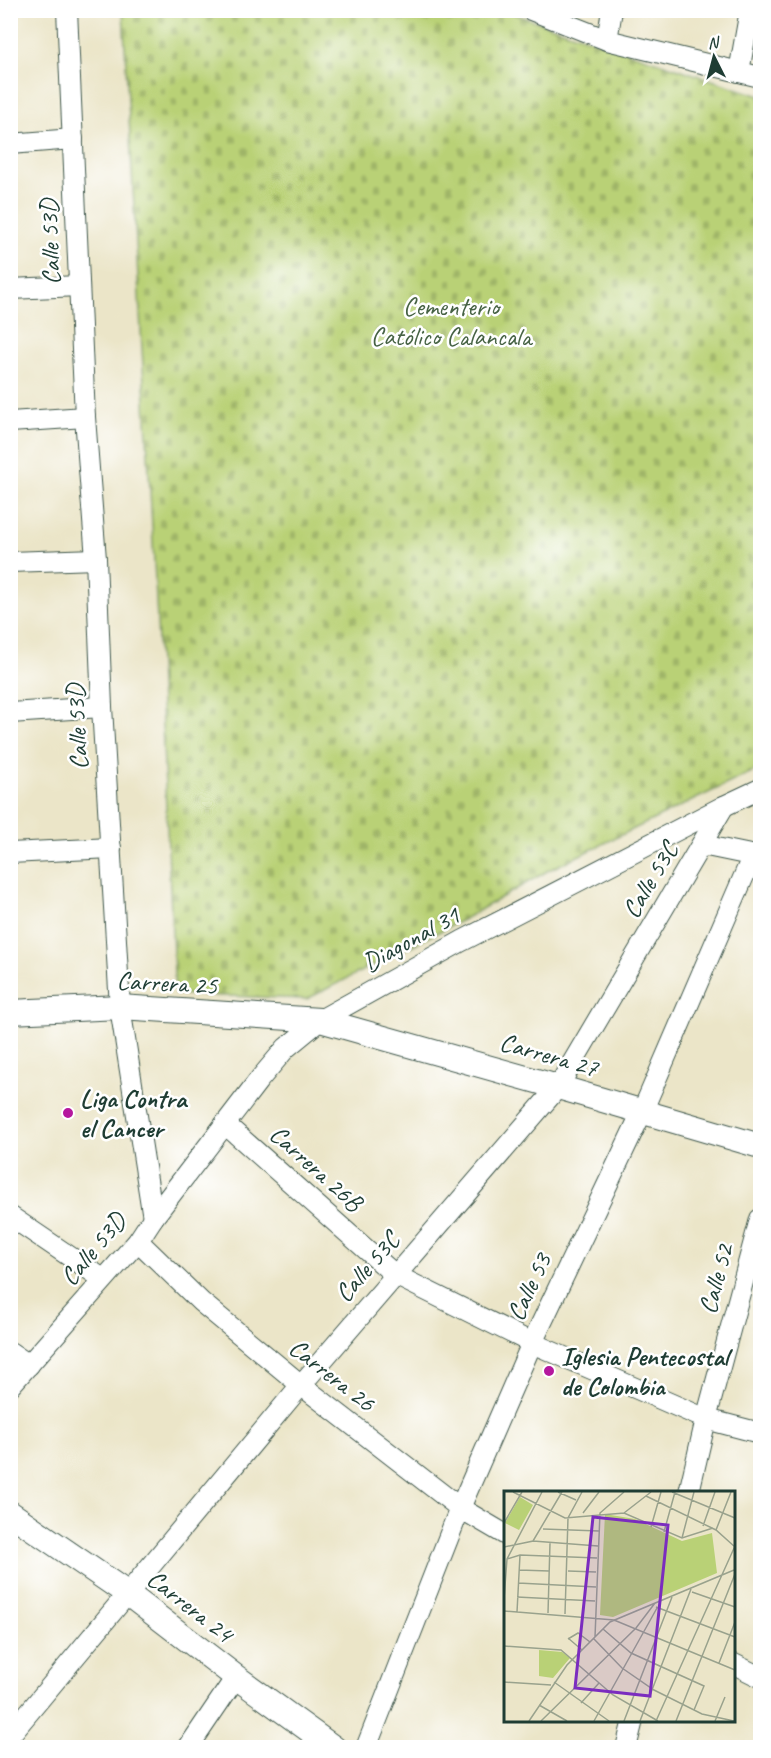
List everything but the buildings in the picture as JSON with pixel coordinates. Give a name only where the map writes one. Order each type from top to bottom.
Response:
[{"type":"street","name":"Calle 53D","points":[[10,1386],[138,1241],[153,1218],[120,1007],[102,707],[96,559],[85,417],[67,10]]},
{"type":"street","points":[[531,10],[607,40],[760,77]]},
{"type":"street","points":[[607,40],[612,10]]},
{"type":"street","points":[[739,72],[750,10]]},
{"type":"street","points":[[10,144],[73,139]]},
{"type":"street","points":[[10,289],[79,286]]},
{"type":"street","points":[[10,422],[85,417]]},
{"type":"street","points":[[10,562],[96,559]]},
{"type":"street","points":[[10,713],[102,707]]},
{"type":"street","name":"Diagonal 31","points":[[153,1218],[258,1081],[286,1048],[320,1020],[462,941],[760,789]]},
{"type":"street","name":"Calle 53C","points":[[10,1735],[301,1386],[558,1087],[724,806]]},
{"type":"street","points":[[702,845],[757,856]]},
{"type":"street","points":[[10,853],[111,848]]},
{"type":"street","name":"Calle 53","points":[[366,1748],[460,1508],[532,1343],[642,1112],[757,856]]},
{"type":"street","name":"Carrera 25","points":[[10,1012],[120,1007],[320,1020]]},
{"type":"street","name":"Carrera 27","points":[[320,1020],[760,1146]]},
{"type":"street","name":"Carrera 26B","points":[[225,1124],[395,1275],[532,1343],[706,1419],[760,1433]]},
{"type":"street","points":[[11,1218],[103,1279]]},
{"type":"street","name":"Calle 52","points":[[688,1491],[760,1219]]},
{"type":"street","name":"Carrera 26","points":[[138,1241],[201,1302],[301,1386],[460,1508],[504,1534]]},
{"type":"street","points":[[10,1352],[29,1365]]},
{"type":"street","name":"Carrera 24","points":[[10,1513],[128,1594],[236,1677],[334,1748]]},
{"type":"street","points":[[735,1664],[760,1677]]},
{"type":"street","points":[[188,1748],[236,1677]]},
{"type":"street","points":[[626,1748],[632,1722]]},
{"type":"green space","name":"Cementerio Católico Calancala","points":[[123,11],[507,11],[760,96],[760,768],[549,870],[466,918],[307,999],[175,994],[155,579]]},
{"type":"place","name":"Liga Contra el Cancer","points":[[68,1113]]},
{"type":"place","name":"Iglesia Pentecostal de Colombia","points":[[549,1371]]}]
